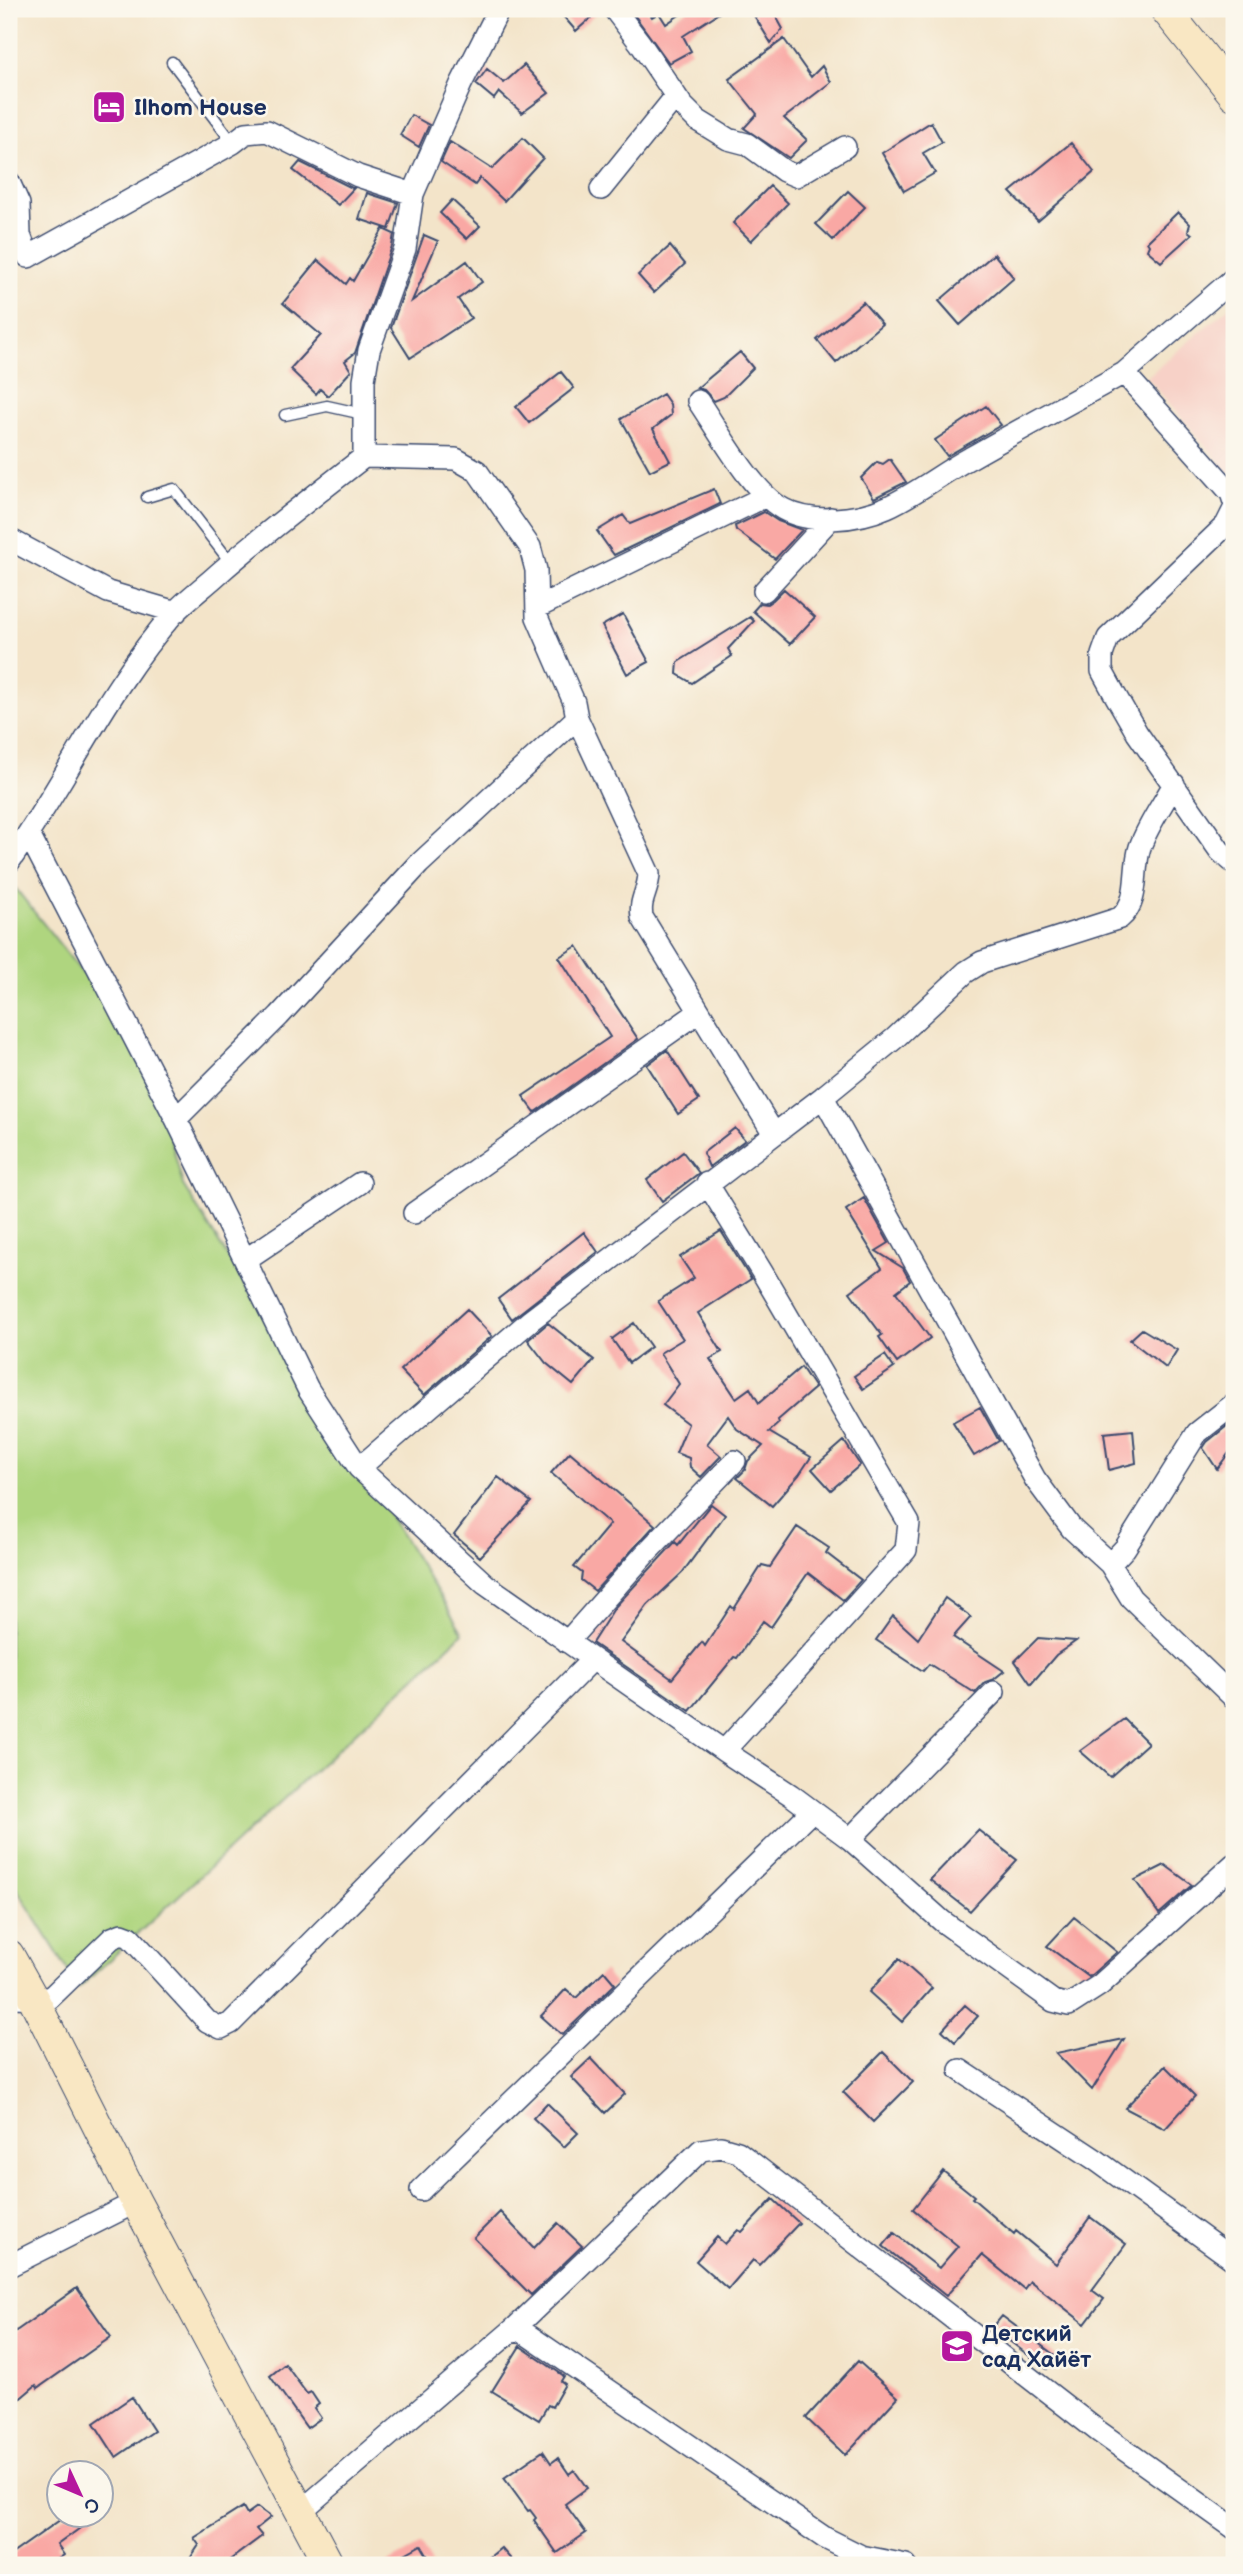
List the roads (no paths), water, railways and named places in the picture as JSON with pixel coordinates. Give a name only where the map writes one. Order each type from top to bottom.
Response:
[{"type":"street","points":[[364,457],[363,380],[369,350],[405,249],[413,194],[461,84],[499,9]]},
{"type":"street","points":[[614,9],[676,96],[697,120],[728,139],[747,144],[784,171],[796,176],[845,147]]},
{"type":"street","points":[[1165,9],[1234,95]]},
{"type":"street","points":[[601,190],[676,96]]},
{"type":"street","points":[[9,182],[19,204],[20,235],[28,257],[233,143],[246,133],[267,131],[358,176],[413,194]]},
{"type":"street","points":[[698,401],[764,497],[805,518],[855,516],[887,507],[967,459],[1124,373],[1234,278]]},
{"type":"street","points":[[1124,373],[1231,493],[1234,502]]},
{"type":"street","points":[[9,862],[29,835],[88,734],[140,655],[176,612],[231,563],[364,457],[456,459],[477,471],[530,547],[536,570],[537,617],[574,702],[577,718],[649,874],[648,888],[640,903],[642,917],[774,1134]]},
{"type":"street","points":[[538,607],[764,497]]},
{"type":"street","points":[[1234,509],[1226,525],[1108,638],[1102,655],[1102,671],[1137,733],[1220,851],[1234,863]]},
{"type":"street","points":[[764,592],[831,518]]},
{"type":"street","points":[[9,538],[107,592],[176,612]]},
{"type":"street","points":[[176,1119],[279,1016],[419,864],[577,718]]},
{"type":"street","points":[[359,1468],[531,1320],[894,1039],[966,972],[982,962],[1120,918],[1130,910],[1140,849],[1174,784]]},
{"type":"street","points":[[29,835],[176,1119],[308,1390],[359,1468],[485,1584],[724,1751],[791,1794],[850,1839],[942,1921],[1053,2001],[1069,2005],[1100,1985],[1234,1864]]},
{"type":"street","points":[[414,1213],[698,1012]]},
{"type":"street","points":[[822,1097],[1035,1479],[1072,1529],[1110,1564],[1131,1598],[1234,1698]]},
{"type":"street","points":[[245,1260],[360,1183]]},
{"type":"street","points":[[707,1183],[909,1523],[906,1550],[724,1751]]},
{"type":"street","points":[[1110,1564],[1125,1548],[1197,1433],[1234,1404]]},
{"type":"street","points":[[567,1642],[645,1554],[735,1461]]},
{"type":"street","points":[[21,1997],[50,1998],[112,1938],[122,1934],[130,1937],[207,2021],[221,2028],[231,2023],[592,1660]]},
{"type":"street","points":[[850,1839],[994,1692]]},
{"type":"street","points":[[421,2190],[812,1811]]},
{"type":"street","points":[[9,1955],[21,1997],[136,2202],[327,2564]]},
{"type":"street","points":[[960,2070],[1096,2161],[1234,2260]]},
{"type":"street","points":[[300,2512],[516,2326],[701,2150],[721,2147],[738,2152],[1098,2431],[1234,2528]]},
{"type":"street","points":[[9,2266],[136,2202]]},
{"type":"street","points":[[516,2326],[825,2538],[861,2556],[906,2565]]},
{"type":"lane","points":[[172,62],[233,143]]},
{"type":"lane","points":[[285,415],[327,406],[363,414]]},
{"type":"lane","points":[[148,497],[174,489],[231,563]]},
{"type":"place","name":"Ilhom House","points":[[109,107]]},
{"type":"place","name":"Детский сад Хайёт","points":[[957,2346]]}]
